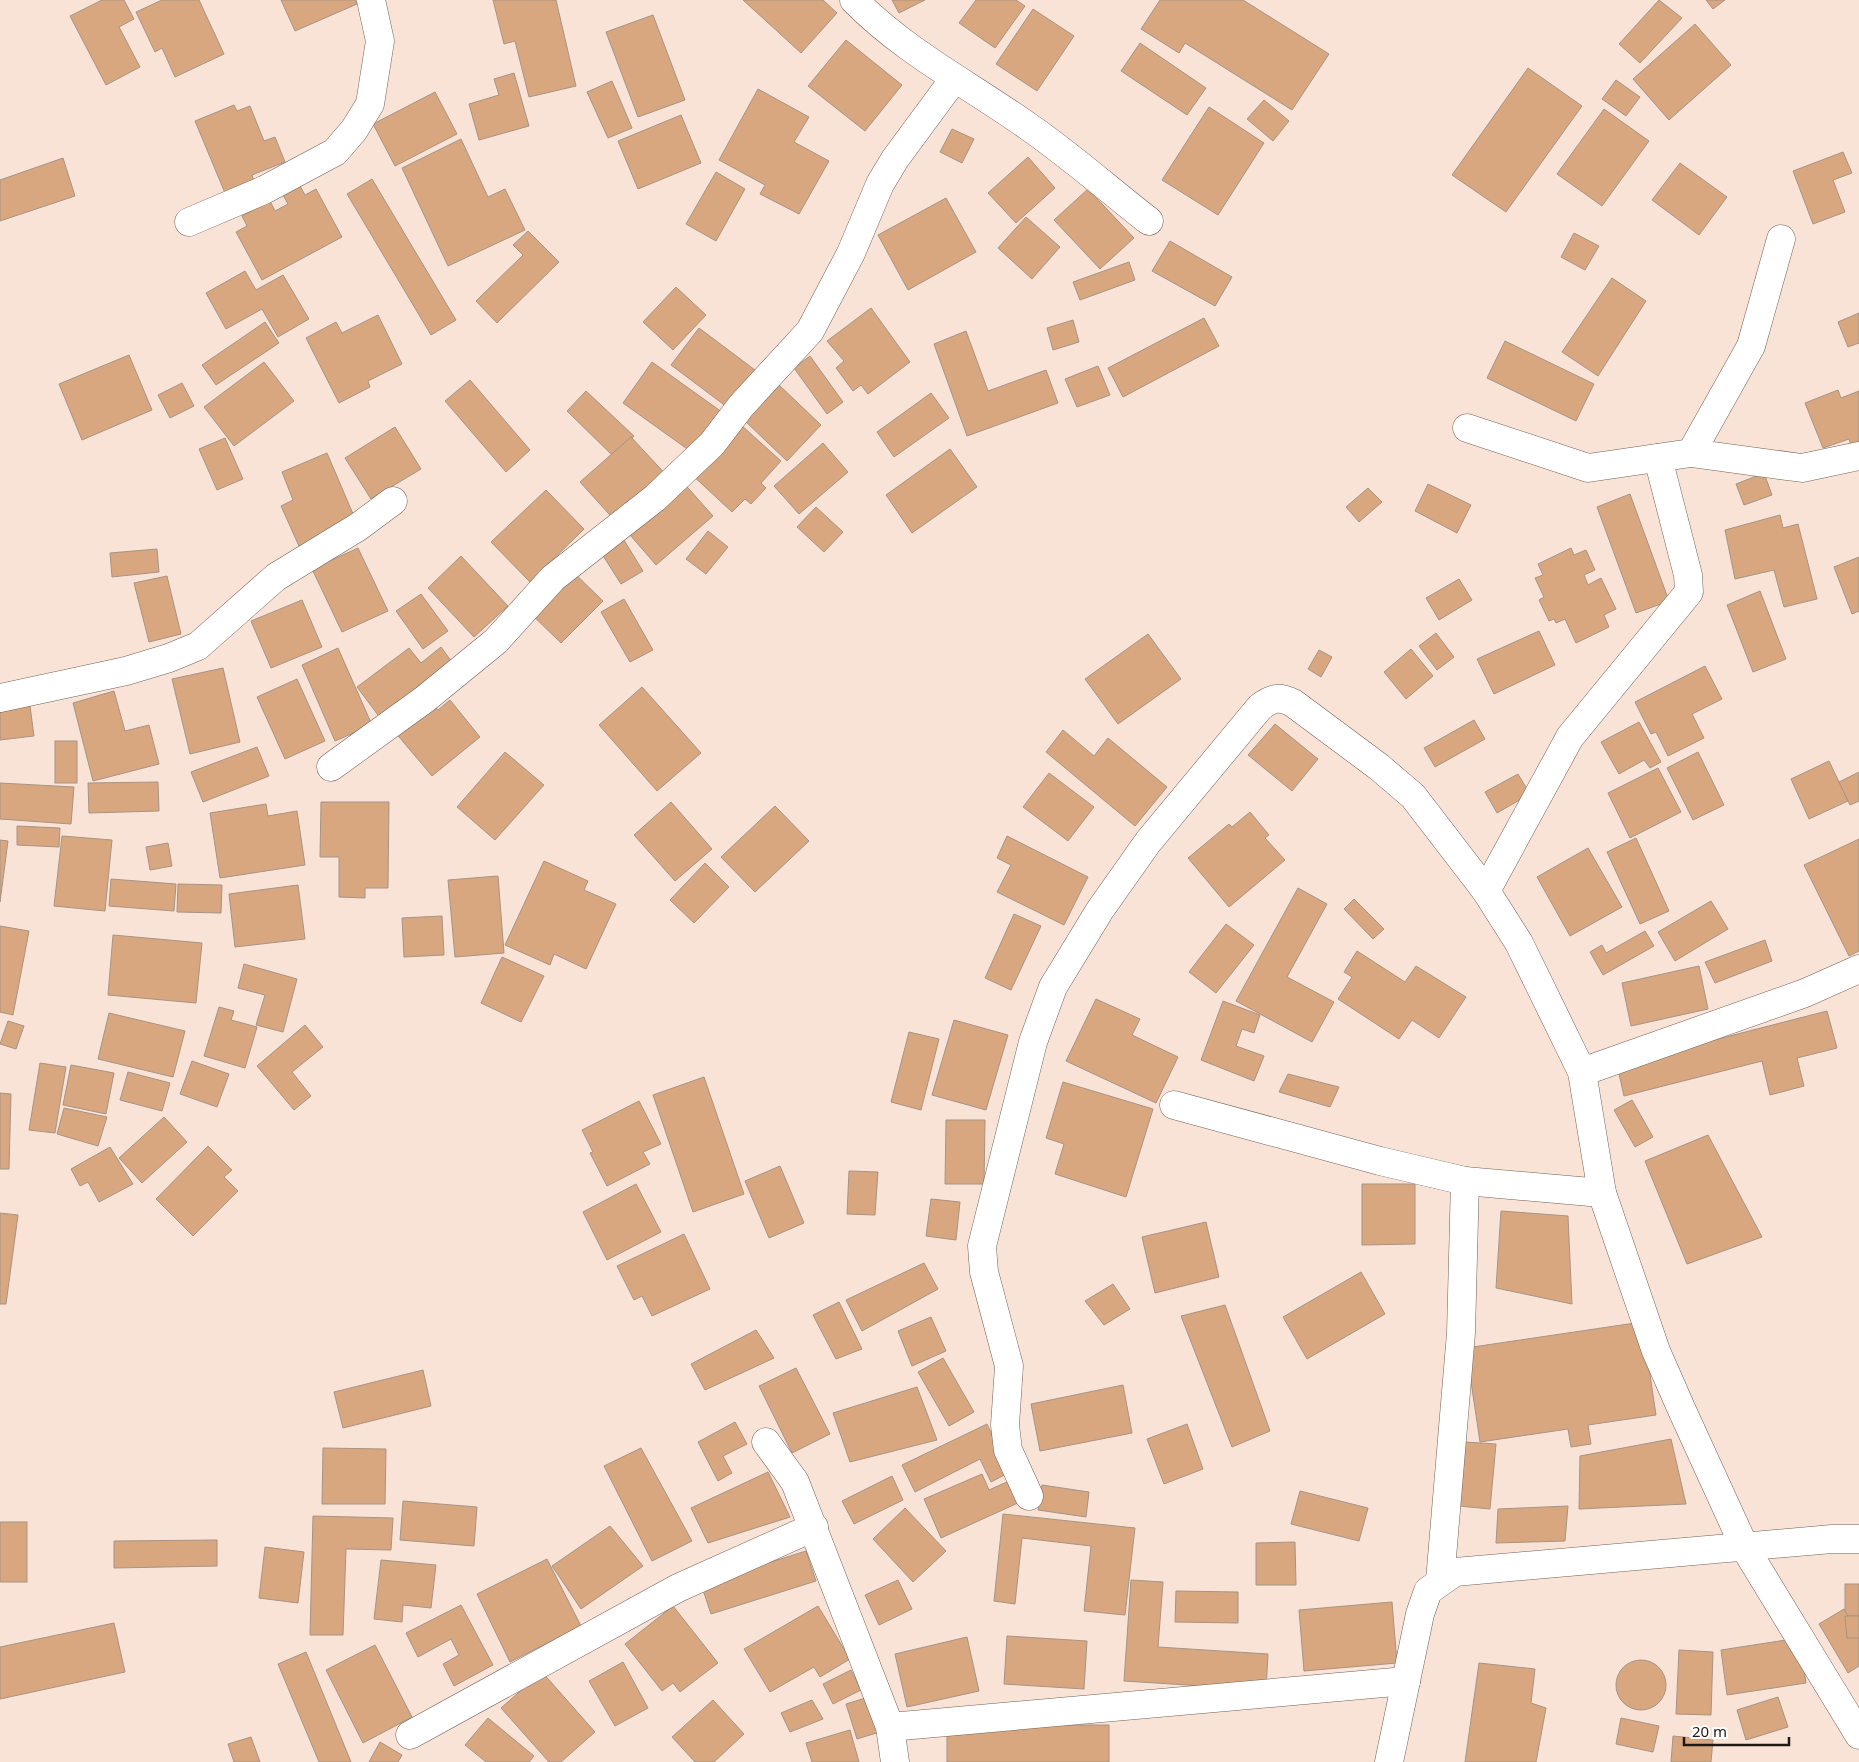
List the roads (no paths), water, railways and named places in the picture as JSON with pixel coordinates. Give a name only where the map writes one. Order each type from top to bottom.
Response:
[{"type":"street","points":[[189,222],[264,190],[335,152],[354,130],[370,104],[380,41],[371,0]]},
{"type":"street","points":[[854,0],[874,21],[954,79],[1030,127],[1149,221]]},
{"type":"street","points":[[331,767],[352,754],[496,641],[553,578],[655,498],[712,444],[741,406],[810,331],[851,253],[880,184],[895,159],[954,79]]},
{"type":"street","points":[[1691,453],[1751,346],[1781,239]]},
{"type":"street","points":[[1466,428],[1588,468],[1691,453],[1802,468],[1859,456]]},
{"type":"street","points":[[1486,891],[1570,737],[1689,592],[1688,575],[1658,458]]},
{"type":"street","points":[[0,698],[126,671],[169,658],[198,646],[276,577],[358,527],[393,501]]},
{"type":"street","points":[[1029,1496],[1008,1450],[1005,1425],[1010,1366],[984,1272],[982,1246],[1033,1042],[1053,987],[1100,910],[1148,842],[1260,706],[1276,698],[1282,698],[1293,703],[1371,761],[1413,796],[1486,891],[1519,943],[1582,1072],[1602,1193],[1656,1350],[1745,1548],[1859,1735]]},
{"type":"street","points":[[1582,1072],[1805,993],[1859,969]]},
{"type":"street","points":[[1174,1105],[1380,1161],[1465,1181],[1602,1193]]},
{"type":"street","points":[[1440,1580],[1462,1333],[1465,1181]]},
{"type":"street","points":[[766,1442],[795,1482],[814,1527],[890,1727],[895,1762]]},
{"type":"street","points":[[410,1735],[678,1588],[814,1527]]},
{"type":"street","points":[[1389,1762],[1420,1614],[1428,1591],[1440,1580],[1455,1572],[1832,1539],[1859,1539]]},
{"type":"street","points":[[890,1727],[1406,1681]]}]
